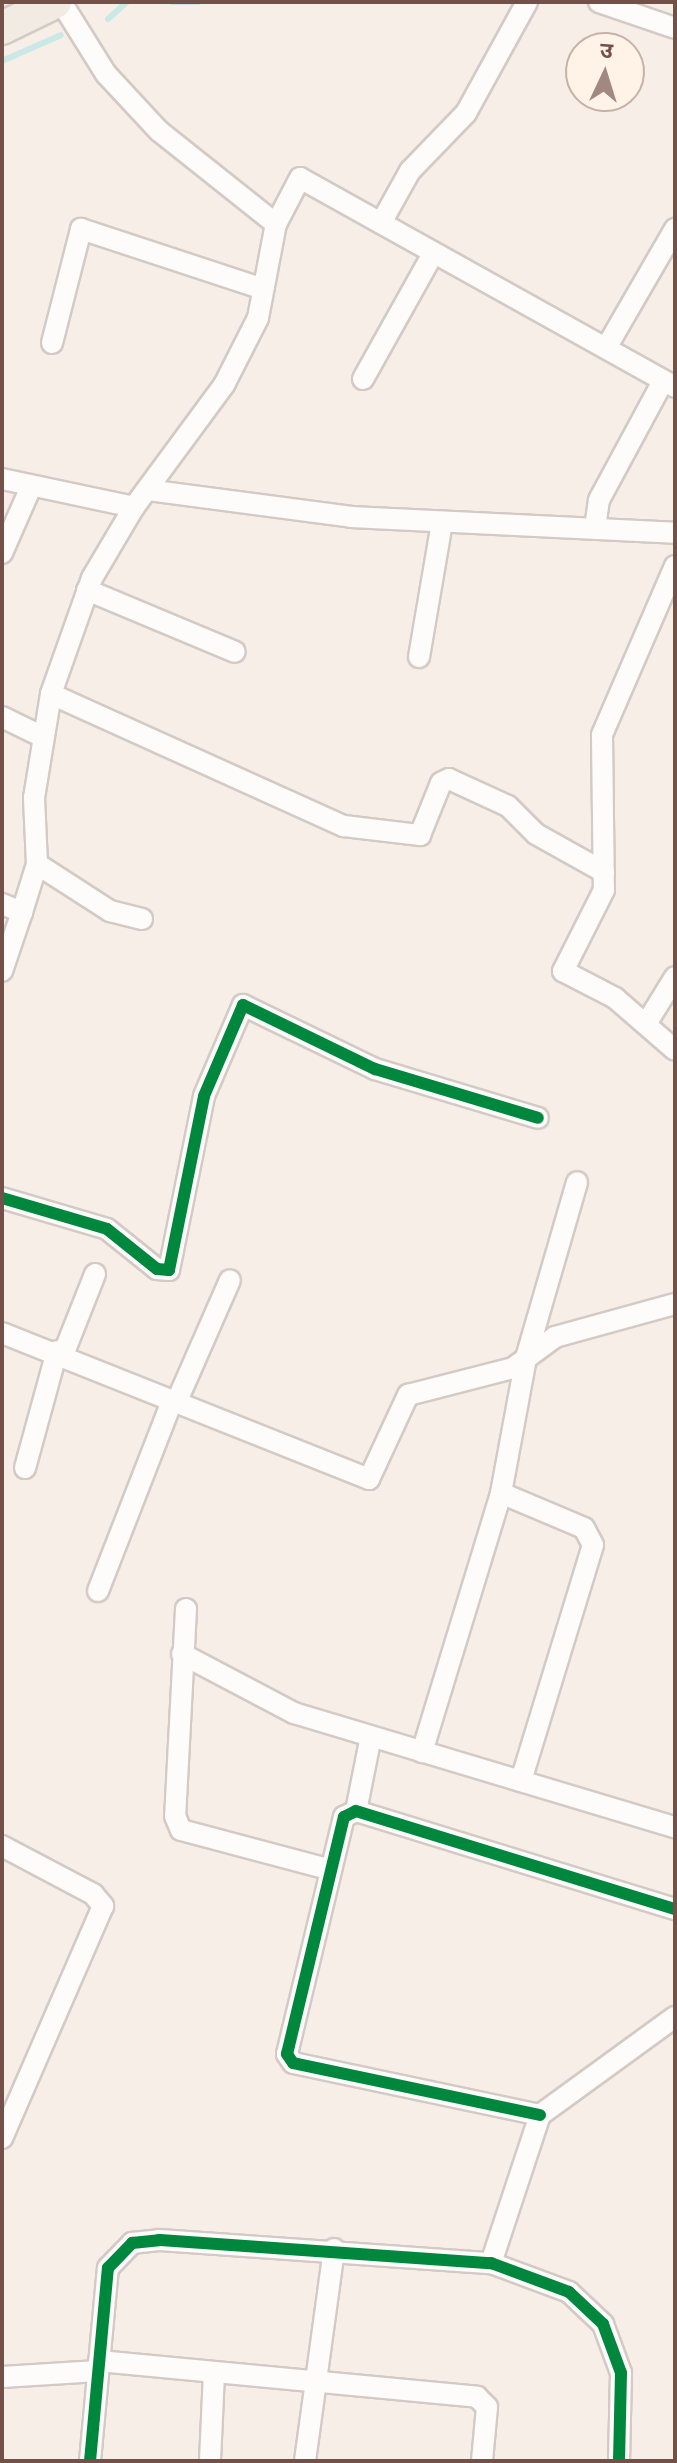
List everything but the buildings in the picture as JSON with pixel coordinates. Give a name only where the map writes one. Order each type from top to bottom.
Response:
[{"type":"main road","points":[[2,28],[55,2]]},
{"type":"street","points":[[61,2],[106,74],[159,131],[276,224]]},
{"type":"street","points":[[381,223],[410,171],[466,113],[527,2]]},
{"type":"street","points":[[599,2],[675,28]]},
{"type":"street","points":[[2,971],[12,908],[37,864],[39,735],[87,590],[134,507],[224,385],[263,289],[276,224],[300,178],[669,384],[599,500],[595,528]]},
{"type":"street","points":[[52,343],[81,229],[263,289]]},
{"type":"street","points":[[606,348],[675,229]]},
{"type":"street","points":[[363,379],[433,254]]},
{"type":"street","points":[[2,479],[134,507]]},
{"type":"street","points":[[2,553],[31,487]]},
{"type":"street","points":[[147,490],[244,508],[442,522],[675,533]]},
{"type":"street","points":[[419,657],[442,522]]},
{"type":"street","points":[[675,566],[602,735],[604,872],[596,916],[563,971],[646,1024],[675,1050]]},
{"type":"street","points":[[87,590],[235,652]]},
{"type":"street","points":[[51,694],[344,826],[420,835],[441,783],[449,779],[508,806],[536,834],[604,872]]},
{"type":"street","points":[[2,717],[39,735]]},
{"type":"street","points":[[37,864],[110,911],[142,919]]},
{"type":"street","points":[[646,1024],[675,977]]},
{"type":"street","points":[[2,1198],[107,1229],[157,1269],[169,1270],[204,1096],[243,1005],[375,1069],[538,1118]]},
{"type":"street","points":[[422,1752],[501,1493],[526,1358],[577,1182]]},
{"type":"street","points":[[25,1468],[60,1353],[95,1274]]},
{"type":"street","points":[[98,1591],[174,1402],[230,1280]]},
{"type":"street","points":[[2,1333],[60,1353],[369,1479],[408,1395],[526,1358],[555,1337],[675,1304]]},
{"type":"street","points":[[501,1493],[584,1528],[593,1545],[521,1781]]},
{"type":"street","points":[[186,1609],[175,1816],[181,1830],[331,1870]]},
{"type":"street","points":[[182,1654],[294,1713],[521,1781],[672,1822]]},
{"type":"street","points":[[356,1811],[371,1736]]},
{"type":"street","points":[[540,2115],[293,2063],[287,2054],[344,1817],[356,1811],[675,1909]]},
{"type":"street","points":[[2,1846],[93,1894],[103,1906],[2,2138]]},
{"type":"street","points":[[491,2263],[540,2115],[675,2017]]},
{"type":"street","points":[[90,2461],[108,2268],[132,2243],[334,2249],[491,2263],[569,2292],[603,2324],[621,2373],[619,2461]]},
{"type":"street","points":[[305,2461],[334,2249]]},
{"type":"street","points":[[2,2377],[98,2366],[316,2378],[477,2397],[487,2407],[482,2461]]},
{"type":"street","points":[[210,2461],[214,2373]]},
{"type":"waterway","points":[[108,19],[127,2]]},
{"type":"waterway","points":[[172,2],[198,2]]},
{"type":"waterway","points":[[2,61],[61,35]]},
{"type":"cycle path","points":[[2,1198],[107,1229],[157,1269],[169,1270],[204,1096],[243,1005],[375,1069],[538,1118]]},
{"type":"cycle path","points":[[540,2115],[293,2063],[287,2054],[344,1817],[356,1811],[675,1909]]},
{"type":"cycle path","points":[[90,2461],[108,2268],[132,2243],[159,2240],[491,2263],[569,2292],[603,2324],[621,2373],[619,2461]]}]
